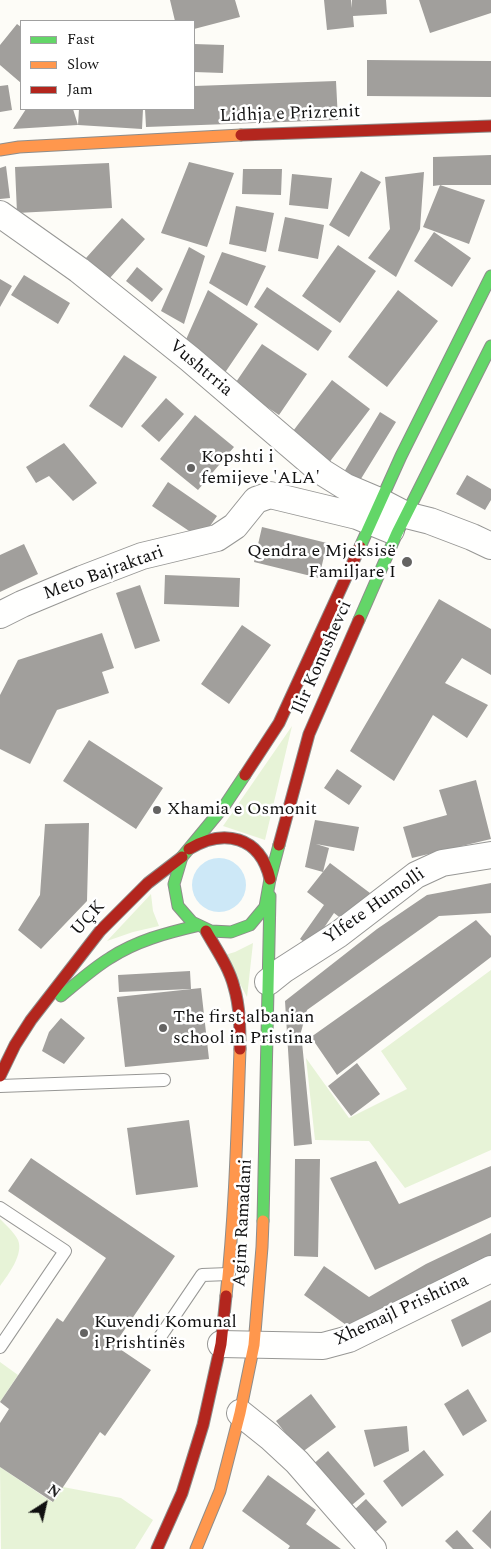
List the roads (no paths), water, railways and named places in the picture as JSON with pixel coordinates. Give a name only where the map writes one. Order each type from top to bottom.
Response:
[{"type":"main road","name":"Lidhja e Prizrenit","points":[[0,150],[28,146],[286,132],[491,126]]},
{"type":"main road","name":"Ilir Konushevci","points":[[185,854],[225,805],[279,723],[375,511],[491,276]]},
{"type":"main road","name":"Ilir Konushevci","points":[[201,928],[228,933],[238,931],[257,919],[264,910],[309,734],[402,524],[489,354]]},
{"type":"main road","name":"UÇK","points":[[0,1076],[34,1016],[100,931],[148,883],[199,842],[211,838],[225,837],[238,839],[250,846],[260,854],[266,866],[270,884]]},
{"type":"main road","name":"Agim Ramadani","points":[[157,1549],[182,1493],[203,1425],[221,1344],[229,1274],[236,1176],[240,1046],[239,1012],[234,986],[229,974],[201,928],[187,919],[180,910],[176,900],[174,878],[177,867],[185,854]]},
{"type":"main road","name":"Agim Ramadani","points":[[196,1549],[220,1491],[240,1413],[254,1345],[262,1247],[270,884]]},
{"type":"main road","name":"UÇK","points":[[34,1016],[116,954],[155,937],[201,928]]},
{"type":"street","name":"Vushtrria","points":[[0,214],[79,270],[190,360],[322,472],[346,487],[375,511]]},
{"type":"street","name":"Meto Bajraktari","points":[[0,614],[142,556],[217,538],[235,526],[256,500],[270,495],[375,511],[402,524],[430,521],[491,546]]},
{"type":"street","name":"Ylfete Humolli","points":[[268,982],[282,970],[339,934],[416,875],[442,863],[491,855]]},
{"type":"street","name":"Xhemajl Prishtina","points":[[221,1344],[323,1346],[349,1339],[491,1269]]},
{"type":"street","points":[[240,1413],[297,1462],[373,1549]]},
{"type":"lane","points":[[0,1086],[164,1080]]},
{"type":"lane","points":[[0,1208],[65,1251],[0,1347]]},
{"type":"lane","points":[[156,1344],[202,1275],[229,1274]]},
{"type":"water","points":[[214,858],[224,858],[234,862],[242,870],[246,885],[242,900],[234,908],[224,912],[214,912],[204,908],[196,900],[192,890],[192,880],[196,870],[204,862]]},
{"type":"place","name":"Kopshti i femijeve 'ALA'","points":[[191,468]]},
{"type":"place","name":"Qendra e Mjeksisë Familjare I","points":[[407,562]]},
{"type":"place","name":"Xhamia e Osmonit","points":[[157,810]]},
{"type":"place","name":"The first albanian school in Pristina","points":[[163,1028]]},
{"type":"place","name":"Kuvendi Komunal i Prishtinës","points":[[84,1333]]}]
